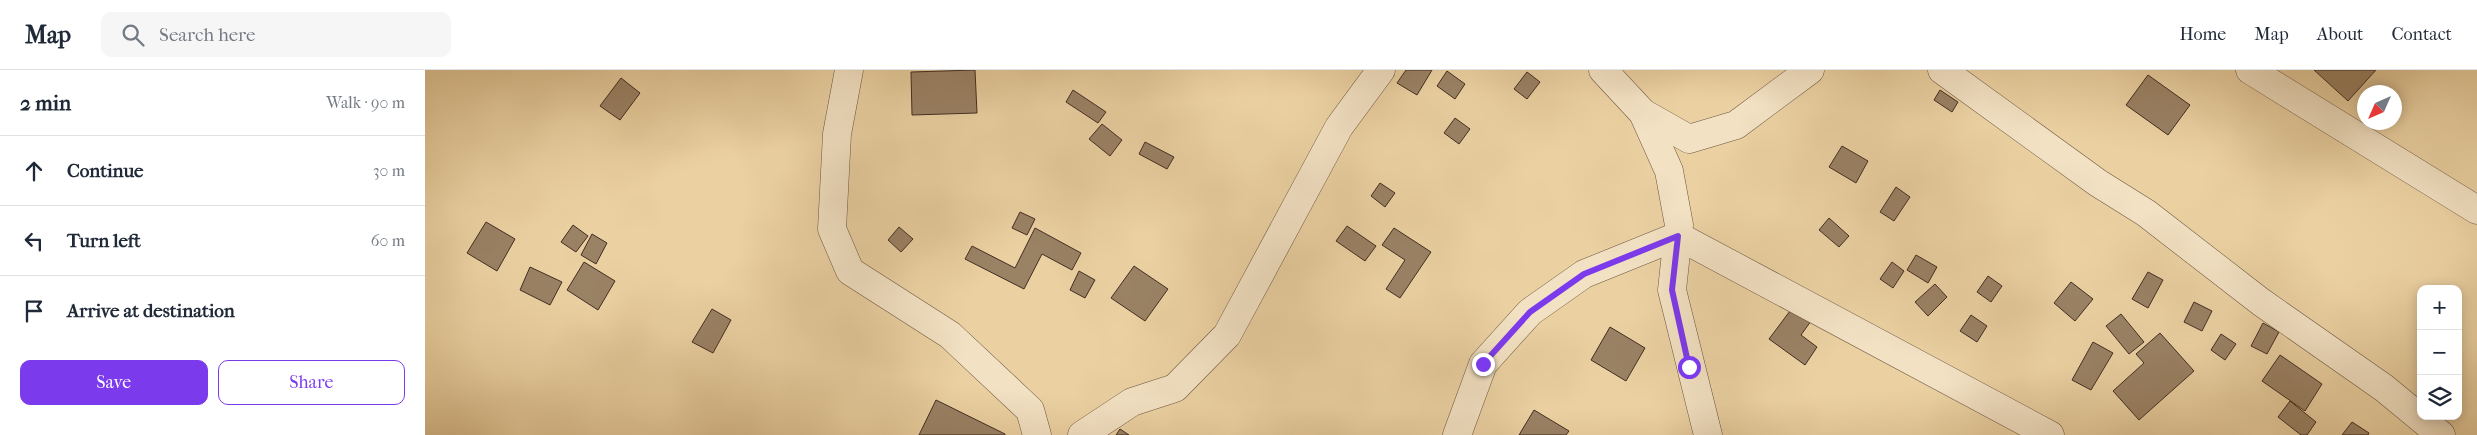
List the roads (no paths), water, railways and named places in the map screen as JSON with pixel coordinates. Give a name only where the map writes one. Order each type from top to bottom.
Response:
[{"type":"street","points":[[1082,435],[1132,402],[1175,388],[1227,334],[1339,127],[1381,70]]},
{"type":"street","points":[[1603,70],[1643,113],[1689,138],[1736,125],[1810,70]]},
{"type":"street","points":[[1942,70],[2098,183],[2146,213],[2261,302],[2384,388],[2441,435]]},
{"type":"street","points":[[2250,70],[2477,210]]},
{"type":"street","points":[[847,74],[837,134],[832,229],[850,271],[950,335],[1030,410],[1037,435]]},
{"type":"street","points":[[1643,113],[1669,171],[1679,224],[1672,290],[1708,435]]},
{"type":"street","points":[[1457,435],[1483,364],[1530,312],[1584,274],[1678,236]]},
{"type":"street","points":[[1678,236],[2050,435]]}]
